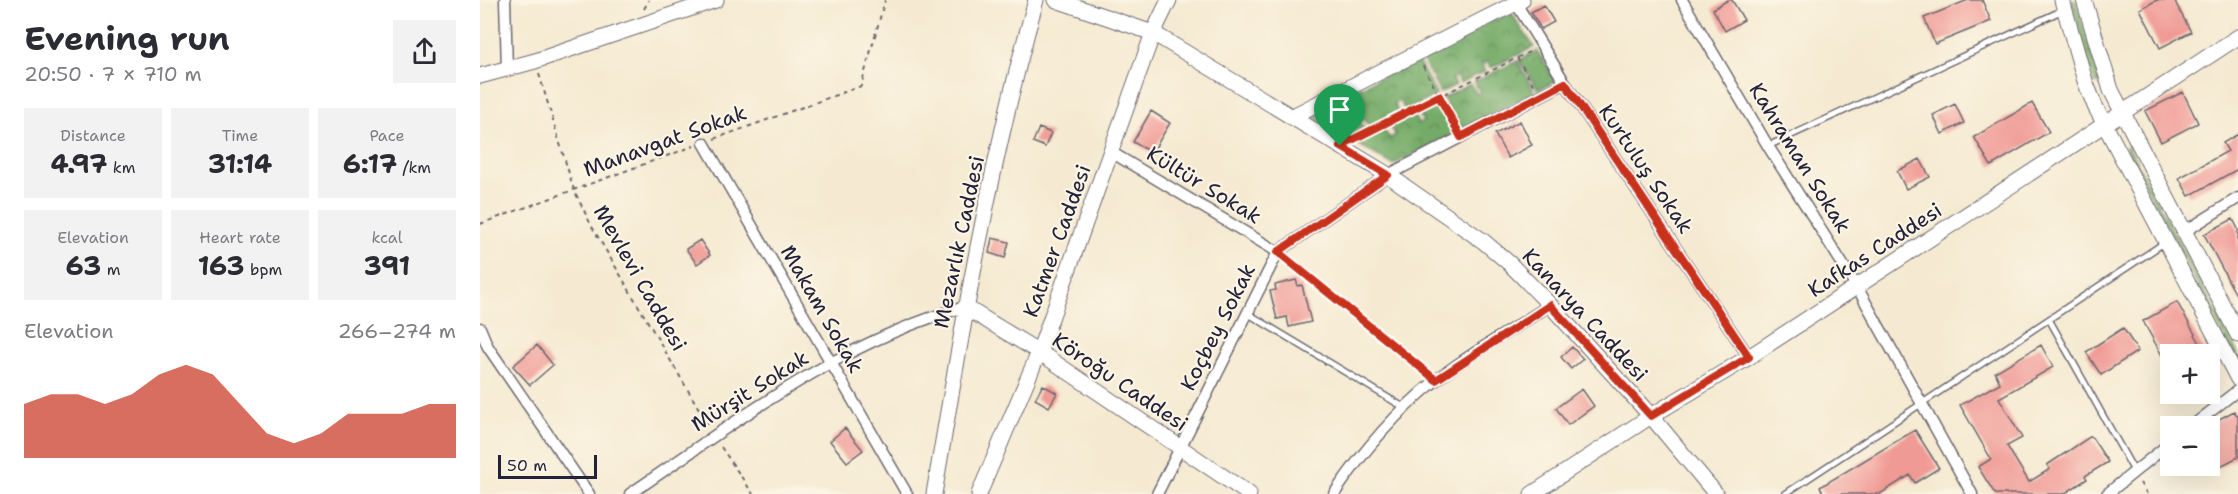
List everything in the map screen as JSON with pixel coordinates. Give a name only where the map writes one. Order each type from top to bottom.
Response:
[{"type":"street","points":[[505,0],[507,69]]},
{"type":"street","points":[[480,76],[535,61],[716,0]]},
{"type":"street","name":"Mezarlık Caddesi","points":[[934,494],[965,307],[1017,69],[1036,0]]},
{"type":"street","name":"Kanarya Caddesi","points":[[1056,0],[1153,33],[1388,175],[1483,242],[1509,263],[1550,305],[1651,416],[1716,494]]},
{"type":"street","name":"Katmer Caddesi","points":[[978,494],[1039,352],[1153,33],[1169,0]]},
{"type":"street","name":"Kahraman Sokak","points":[[1682,0],[1768,146],[1857,287],[1972,494]]},
{"type":"street","points":[[2084,0],[2104,72],[2122,113],[2238,335]]},
{"type":"street","points":[[1291,117],[1517,1]]},
{"type":"street","name":"Kurtuluş Sokak","points":[[1517,1],[1565,83],[1749,357]]},
{"type":"street","points":[[2063,5],[2085,81],[2105,124],[2238,379]]},
{"type":"street","name":"Kafkas Caddesi","points":[[1532,494],[1651,416],[1749,357],[2238,37]]},
{"type":"street","name":"Koçbey Sokak","points":[[1157,494],[1278,252],[1388,175],[1565,83]]},
{"type":"street","name":"Makam Sokak","points":[[704,143],[906,494]]},
{"type":"street","name":"Kültür Sokak","points":[[1111,152],[1278,252]]},
{"type":"street","points":[[2184,232],[2238,198]]},
{"type":"street","points":[[1334,494],[1364,450],[1436,380],[1550,305]]},
{"type":"street","name":"Köroğu Caddesi","points":[[965,307],[1039,352],[1249,494]]},
{"type":"street","name":"Mürşit Sokak","points":[[630,494],[774,395],[831,364],[920,321],[965,307]]},
{"type":"street","points":[[480,328],[488,347],[589,494]]},
{"type":"street","points":[[2205,416],[2238,390]]},
{"type":"street","points":[[2107,494],[2160,451]]},
{"type":"lane","points":[[1768,146],[2063,5]]},
{"type":"lane","points":[[1785,494],[1921,402],[2050,321],[2166,242]]},
{"type":"lane","points":[[1278,252],[1436,380]]},
{"type":"lane","points":[[1247,313],[1405,408]]},
{"type":"lane","points":[[2050,321],[2134,472]]},
{"type":"path","name":"Manavgat Sokak","points":[[480,224],[861,86],[885,0]]},
{"type":"path","points":[[1340,146],[1542,46]]},
{"type":"path","points":[[1417,53],[1461,137]]},
{"type":"path","points":[[1517,58],[1540,96]]},
{"type":"path","name":"Mevlevi Caddesi","points":[[535,61],[573,190],[591,225],[714,435],[753,494]]},
{"type":"green space","points":[[2071,0],[2075,0],[2100,83],[2095,83]]},
{"type":"green space","points":[[1508,13],[1512,14],[1534,47],[1491,68],[1487,62],[1482,64],[1486,71],[1460,83],[1456,76],[1452,79],[1456,85],[1440,93],[1421,57]]},
{"type":"green space","points":[[1537,51],[1555,78],[1554,82],[1538,90],[1519,60]]},
{"type":"green space","points":[[1417,59],[1436,95],[1405,111],[1400,101],[1394,103],[1399,114],[1370,128],[1364,119],[1359,122],[1366,130],[1349,139],[1311,116],[1311,112]]},
{"type":"green space","points":[[1517,61],[1535,92],[1460,130],[1443,98],[1470,84],[1477,94],[1480,92],[1474,82]]},
{"type":"green space","points":[[1438,100],[1456,133],[1393,165],[1354,142],[1382,128],[1390,138],[1396,135],[1388,125],[1411,113],[1419,124],[1423,121],[1417,111]]},
{"type":"green space","points":[[2128,146],[2238,354],[2238,363],[2126,148]]},
{"type":"building","points":[[1732,0],[1744,20],[1725,31],[1713,9]]},
{"type":"building","points":[[1968,0],[1982,0],[1991,21],[1935,44],[1924,18]]},
{"type":"building","points":[[2157,0],[2174,0],[2191,32],[2160,48],[2140,9]]},
{"type":"building","points":[[1544,5],[1554,22],[1541,29],[1531,12]]},
{"type":"building","points":[[2183,92],[2198,123],[2161,142],[2145,111]]},
{"type":"building","points":[[2032,103],[2049,132],[1991,166],[1974,137]]},
{"type":"building","points":[[1955,104],[1964,123],[1942,134],[1933,115]]},
{"type":"building","points":[[1151,111],[1170,123],[1152,153],[1133,142]]},
{"type":"building","points":[[1520,121],[1532,145],[1508,158],[1495,134]]},
{"type":"building","points":[[1039,128],[1051,133],[1045,147],[1033,142]]},
{"type":"building","points":[[2238,134],[2238,169],[2189,196],[2179,178],[2228,151],[2223,143]]},
{"type":"building","points":[[1920,159],[1930,177],[1906,189],[1897,171]]},
{"type":"building","points":[[2233,219],[2238,229],[2238,299],[2204,234]]},
{"type":"building","points":[[992,238],[1009,242],[1005,258],[989,253]]},
{"type":"building","points":[[700,240],[710,255],[697,264],[686,249]]},
{"type":"building","points":[[1296,280],[1298,286],[1302,285],[1311,322],[1289,327],[1287,317],[1277,319],[1270,291],[1276,290],[1275,285]]},
{"type":"building","points":[[2177,302],[2200,344],[2160,344],[2160,352],[2143,321]]},
{"type":"building","points":[[2123,328],[2138,351],[2101,375],[2086,352]]},
{"type":"building","points":[[537,345],[553,365],[530,385],[513,366]]},
{"type":"building","points":[[2041,345],[2053,367],[1999,398],[2022,438],[2007,446],[2029,482],[2050,469],[2047,465],[2091,436],[2108,462],[2085,476],[2087,479],[2064,494],[1995,494],[1978,467],[1991,459],[1960,405],[2000,383],[1995,372]]},
{"type":"building","points":[[1572,347],[1583,359],[1571,369],[1561,357]]},
{"type":"building","points":[[1043,385],[1057,393],[1049,407],[1035,399]]},
{"type":"building","points":[[1582,389],[1594,406],[1568,425],[1556,408]]},
{"type":"building","points":[[2234,411],[2238,417],[2238,457],[2220,466],[2220,419]]},
{"type":"building","points":[[845,428],[863,450],[847,462],[830,441]]},
{"type":"building","points":[[1915,430],[1939,468],[1915,483],[1910,475],[1880,494],[1824,494],[1820,487]]},
{"type":"route","points":[[1565,83],[1749,357],[1651,416],[1550,305],[1436,380],[1278,252],[1388,175],[1340,146],[1439,96],[1461,137],[1565,83]]}]
